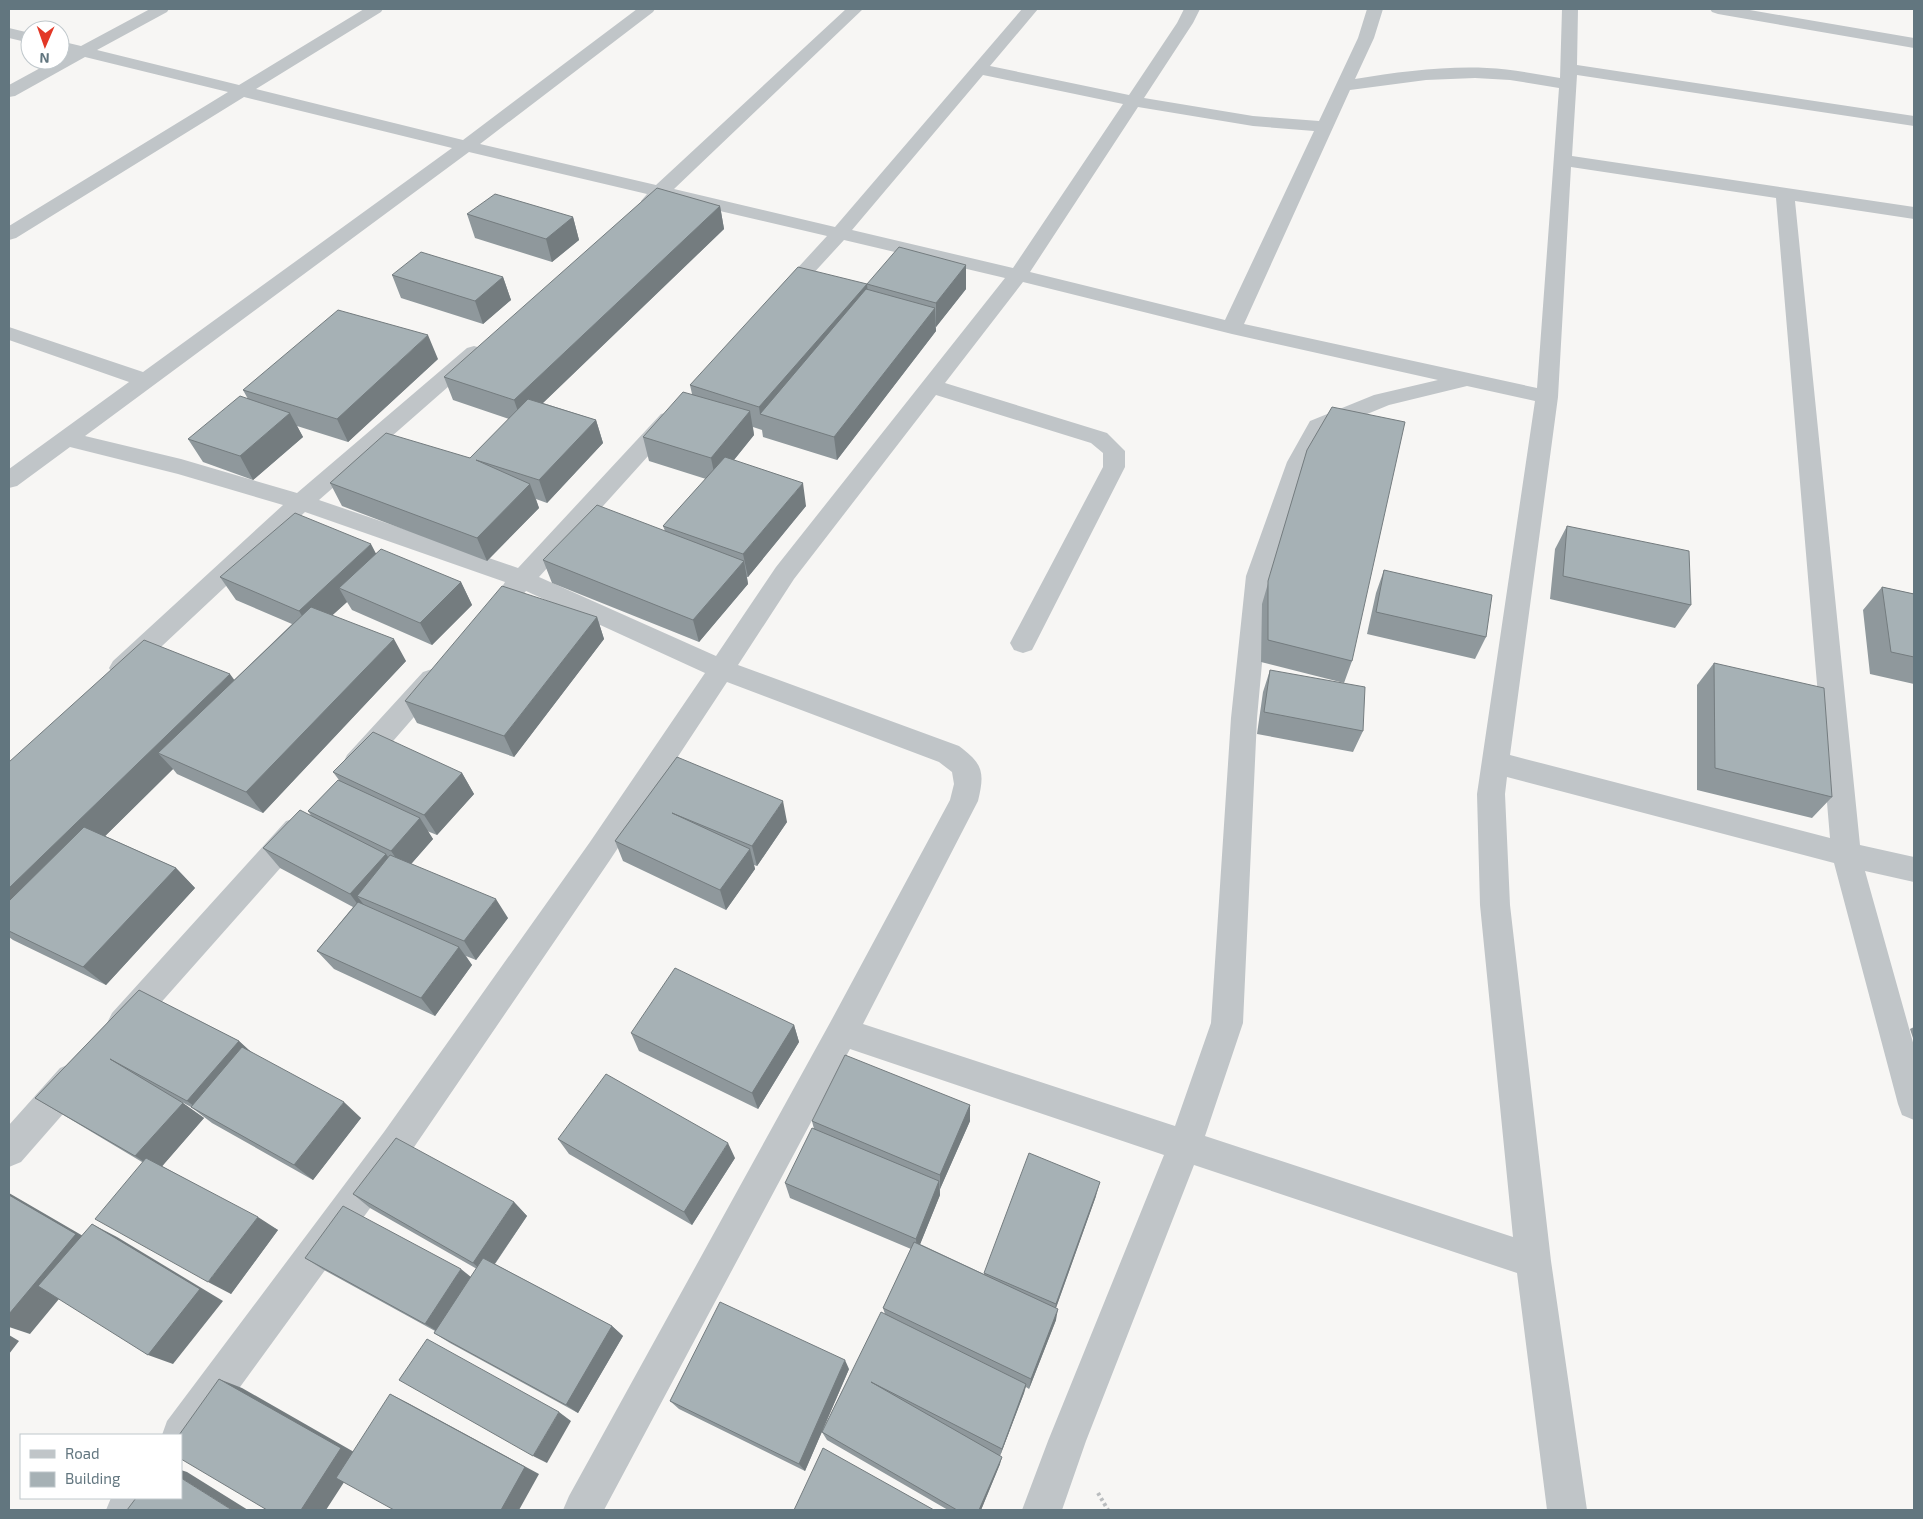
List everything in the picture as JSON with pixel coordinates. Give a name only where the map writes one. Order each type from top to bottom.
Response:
[{"type":"street","points":[[9,92],[161,9]]},
{"type":"street","points":[[9,234],[375,9]]},
{"type":"street","points":[[9,480],[466,146],[647,9]]},
{"type":"street","points":[[631,217],[855,9]]},
{"type":"street","points":[[765,315],[839,234],[1030,9]]},
{"type":"street","points":[[182,1434],[396,1144],[600,851],[784,573],[1018,275],[1133,102],[1192,9]]},
{"type":"street","points":[[1232,328],[1366,38],[1375,9]]},
{"type":"street","points":[[1567,1510],[1533,1261],[1495,905],[1491,794],[1547,397],[1568,76],[1570,9]]},
{"type":"street","points":[[1718,9],[1790,15],[1914,42]]},
{"type":"street","points":[[70,48],[466,146],[1018,275],[1232,328],[1547,397]]},
{"type":"street","points":[[979,69],[1133,102],[1255,121],[1325,127]]},
{"type":"street","points":[[1344,86],[1417,75],[1476,73],[1519,76],[1568,76],[1914,121]]},
{"type":"street","points":[[1562,160],[1914,213]]},
{"type":"street","points":[[1785,193],[1846,854],[1914,1104]]},
{"type":"street","points":[[9,333],[146,380]]},
{"type":"street","points":[[104,685],[301,502],[489,340]]},
{"type":"street","points":[[1042,1510],[1067,1441],[1186,1146],[1227,1022],[1244,718],[1258,576],[1298,462],[1318,426],[1382,400],[1468,380]]},
{"type":"street","points":[[931,386],[1099,438],[1114,451],[1114,467],[1023,643]]},
{"type":"street","points":[[495,609],[684,403]]},
{"type":"street","points":[[65,438],[181,467],[301,502],[522,579],[721,669],[923,743],[949,754],[965,766],[968,784],[964,801],[842,1032],[583,1510]]},
{"type":"street","points":[[342,779],[449,661]]},
{"type":"street","points":[[1496,763],[1846,854],[1914,869]]},
{"type":"street","points":[[109,1038],[315,809]]},
{"type":"street","points":[[842,1032],[1533,1261]]},
{"type":"street","points":[[9,1150],[89,1061]]},
{"type":"street","points":[[126,1510],[134,1499]]},
{"type":"building","points":[[657,188],[720,206],[514,400],[444,377]]},
{"type":"building","points":[[495,194],[573,217],[546,239],[467,214]]},
{"type":"building","points":[[899,247],[966,265],[936,303],[867,284]]},
{"type":"building","points":[[421,252],[503,277],[475,301],[392,275]]},
{"type":"building","points":[[798,267],[867,284],[759,407],[690,385]]},
{"type":"building","points":[[866,289],[935,308],[834,437],[760,414]]},
{"type":"building","points":[[338,310],[428,335],[337,419],[243,390]]},
{"type":"building","points":[[683,392],[750,411],[711,458],[643,437]]},
{"type":"building","points":[[240,396],[290,413],[240,456],[188,439]]},
{"type":"building","points":[[528,399],[596,420],[539,480],[476,460],[530,484],[477,538],[330,483],[386,433],[470,458]]},
{"type":"building","points":[[1332,407],[1405,422],[1352,661],[1268,640],[1268,581],[1307,450]]},
{"type":"building","points":[[725,457],[803,483],[743,554],[663,526]]},
{"type":"building","points":[[597,505],[744,561],[693,620],[543,560]]},
{"type":"building","points":[[295,513],[371,544],[299,611],[220,577]]},
{"type":"building","points":[[1567,526],[1689,551],[1691,605],[1563,576]]},
{"type":"building","points":[[381,549],[461,582],[420,623],[339,588]]},
{"type":"building","points":[[1384,570],[1492,595],[1486,637],[1376,612]]},
{"type":"building","points":[[502,586],[597,617],[504,736],[405,701]]},
{"type":"building","points":[[1882,587],[1914,594],[1914,657],[1891,652]]},
{"type":"building","points":[[311,607],[394,639],[246,792],[158,753]]},
{"type":"building","points":[[144,640],[230,674],[9,888],[9,762]]},
{"type":"building","points":[[1714,663],[1824,688],[1832,797],[1715,768]]},
{"type":"building","points":[[1270,670],[1365,687],[1363,731],[1264,712]]},
{"type":"building","points":[[373,732],[462,773],[424,815],[333,772]]},
{"type":"building","points":[[677,757],[783,801],[752,846],[672,813],[750,849],[720,890],[615,841]]},
{"type":"building","points":[[338,780],[420,818],[391,851],[308,811]]},
{"type":"building","points":[[300,810],[386,854],[350,894],[263,848]]},
{"type":"building","points":[[84,827],[176,868],[83,967],[9,931],[9,901]]},
{"type":"building","points":[[390,855],[496,899],[464,941],[357,896]]},
{"type":"building","points":[[358,902],[459,947],[421,998],[317,951]]},
{"type":"building","points":[[675,968],[794,1025],[752,1093],[631,1033]]},
{"type":"building","points":[[139,990],[239,1041],[187,1101],[110,1059],[183,1103],[135,1156],[35,1098]]},
{"type":"building","points":[[242,1047],[344,1102],[294,1165],[191,1107]]},
{"type":"building","points":[[845,1055],[970,1105],[940,1175],[812,1121]]},
{"type":"building","points":[[606,1074],[728,1143],[684,1212],[558,1139]]},
{"type":"building","points":[[812,1128],[939,1181],[916,1239],[785,1183]]},
{"type":"building","points":[[396,1138],[514,1202],[473,1263],[353,1194]]},
{"type":"building","points":[[1029,1153],[1100,1182],[1056,1304],[984,1273]]},
{"type":"building","points":[[146,1158],[258,1217],[208,1282],[95,1219]]},
{"type":"building","points":[[9,1195],[76,1234],[9,1314]]},
{"type":"building","points":[[343,1206],[461,1269],[425,1324],[305,1258]]},
{"type":"building","points":[[92,1224],[200,1289],[148,1355],[38,1286]]},
{"type":"building","points":[[914,1242],[1058,1309],[1031,1379],[883,1308]]},
{"type":"building","points":[[483,1258],[612,1326],[566,1405],[434,1333]]},
{"type":"building","points":[[720,1302],[845,1360],[799,1464],[670,1401]]},
{"type":"building","points":[[881,1312],[1026,1384],[1002,1449],[871,1382],[1002,1457],[979,1510],[957,1510],[822,1432]]},
{"type":"building","points":[[427,1339],[559,1412],[533,1456],[399,1380]]},
{"type":"building","points":[[219,1379],[341,1448],[301,1510],[267,1510],[182,1460],[182,1434],[180,1434]]},
{"type":"building","points":[[390,1394],[525,1467],[501,1510],[394,1510],[336,1478]]},
{"type":"building","points":[[823,1448],[934,1510],[794,1510]]},
{"type":"building","points":[[182,1479],[232,1510],[127,1510],[135,1499],[182,1499]]}]
